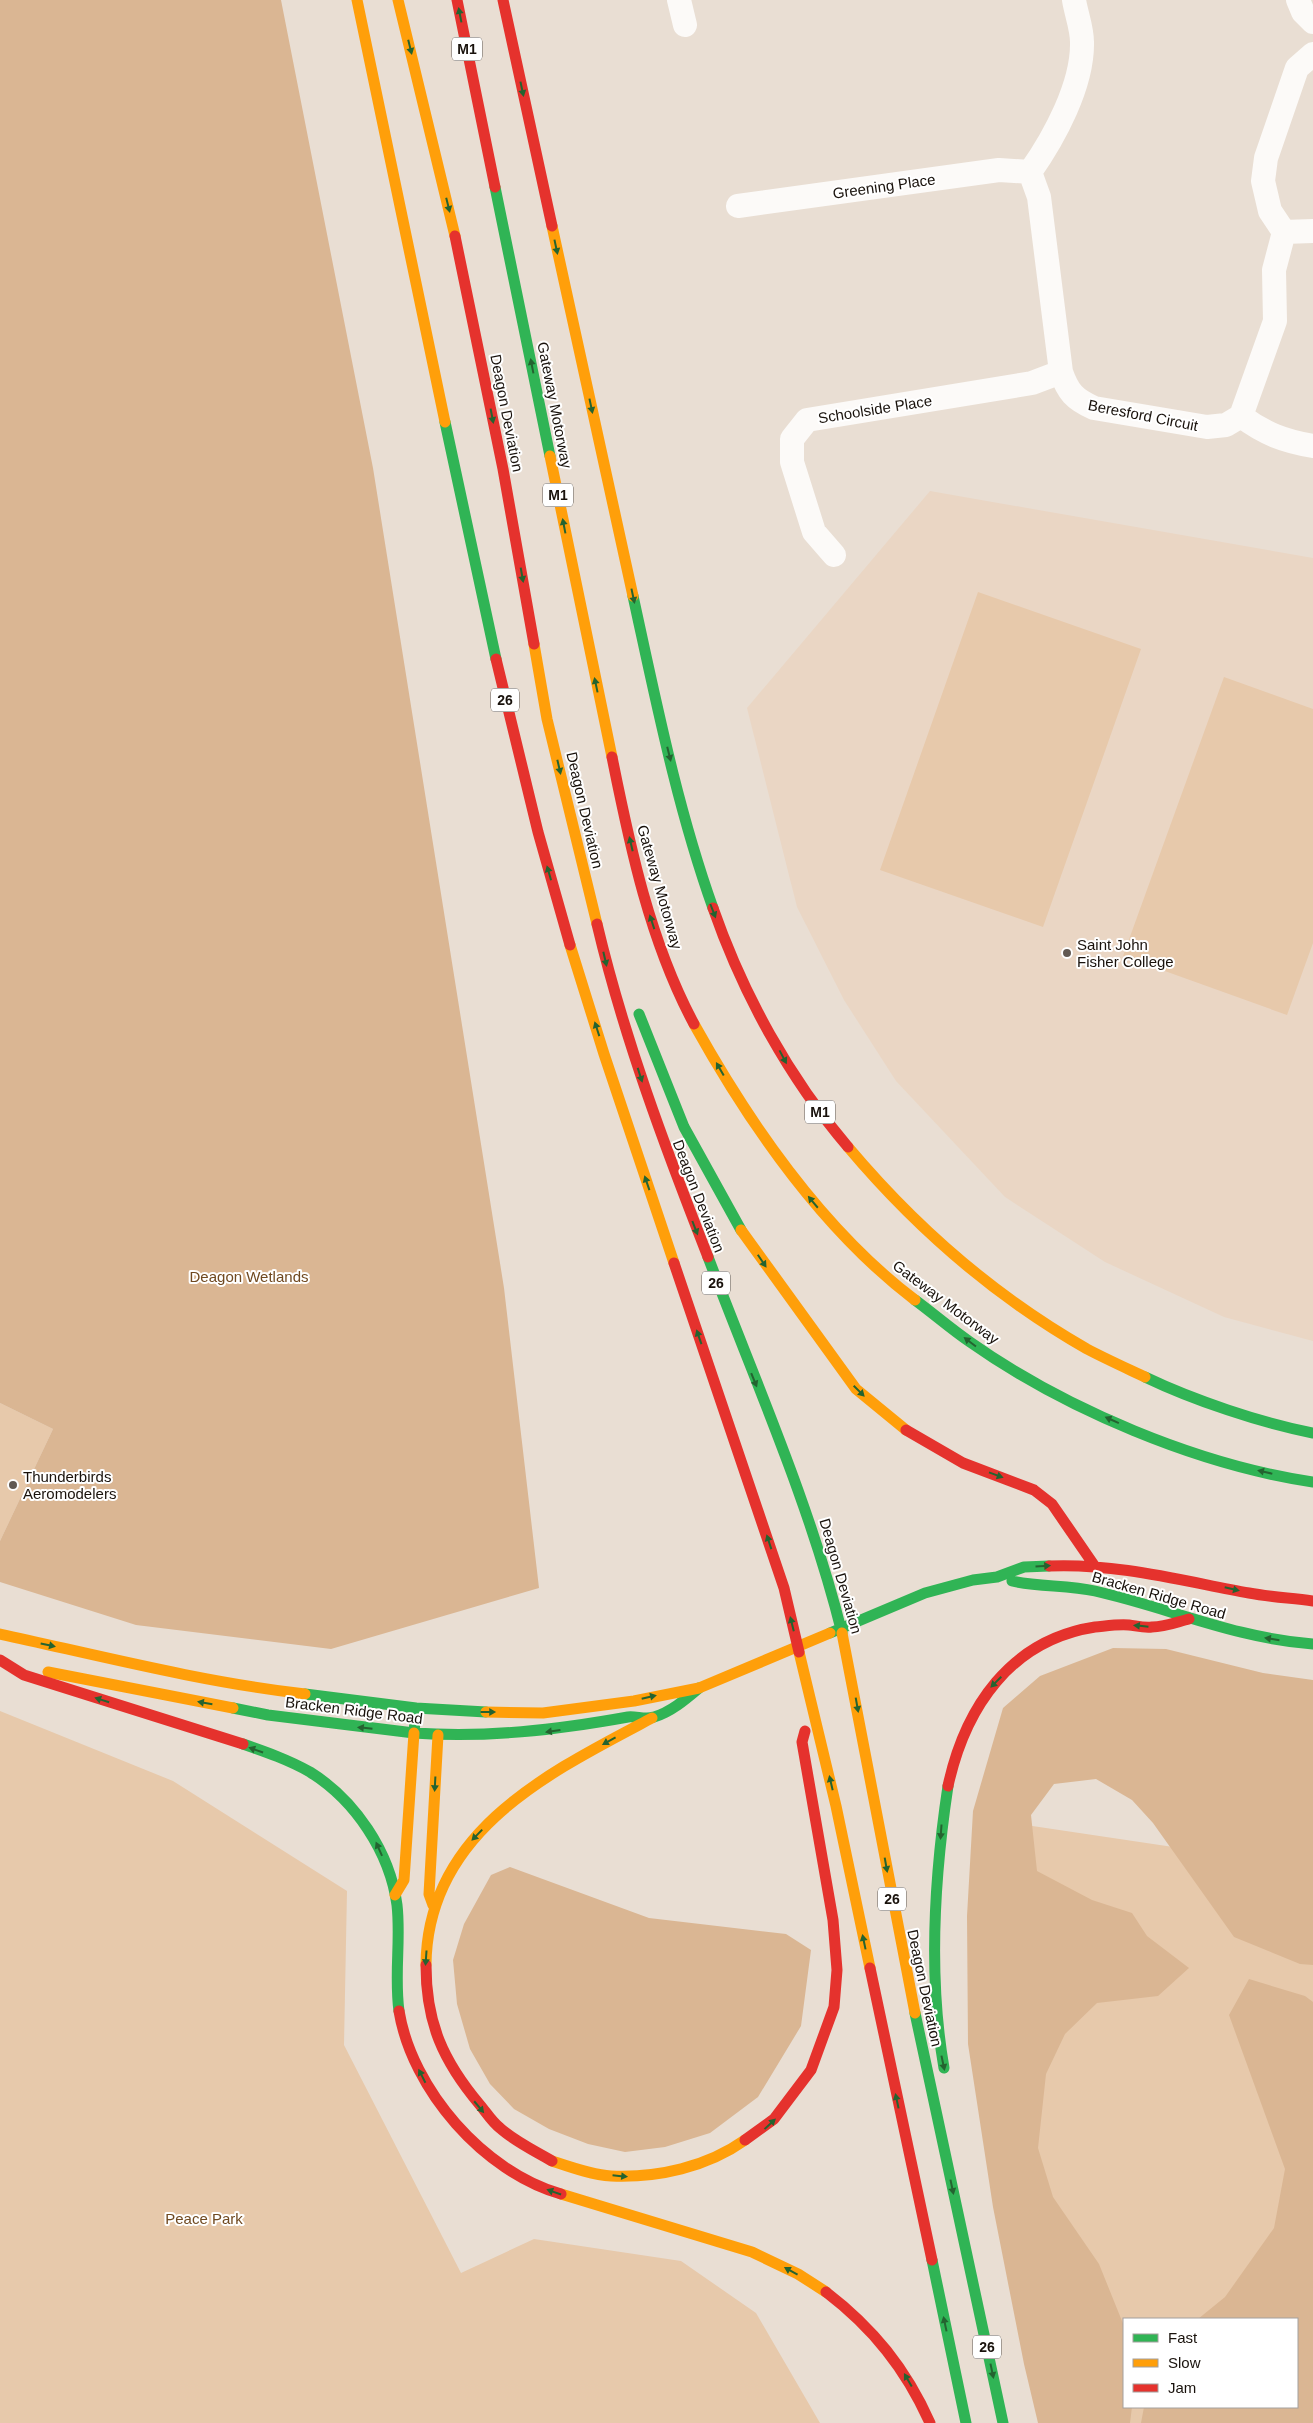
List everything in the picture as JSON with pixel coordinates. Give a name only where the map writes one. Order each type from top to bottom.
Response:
[{"type":"main road","name":"26","points":[[357,0],[424,329],[508,712],[538,832],[568,937],[619,1100],[784,1588],[836,1806],[966,2423]]},
{"type":"main road","name":"Deagon Deviation","points":[[398,0],[462,264],[503,469],[548,719],[610,979],[655,1121],[805,1509],[830,1584],[848,1657],[904,1962],[1003,2423]]},
{"type":"main road","name":"Gateway Motorway","points":[[457,0],[618,788],[642,891],[659,944],[682,1002],[731,1089],[782,1164],[845,1239],[904,1293],[977,1347],[1065,1400],[1141,1434],[1211,1458],[1313,1482]]},
{"type":"main road","name":"M1","points":[[503,0],[662,728],[687,825],[711,907],[745,987],[788,1068],[836,1134],[878,1184],[933,1239],[987,1284],[1060,1334],[1130,1371],[1204,1403],[1313,1433]]},
{"type":"main road","points":[[610,979],[637,1008],[684,1127],[735,1221],[797,1310],[856,1389],[891,1420],[922,1441],[963,1463],[1034,1490],[1052,1504],[1096,1568]]},
{"type":"main road","name":"Bracken Ridge Road","points":[[0,1634],[172,1672],[261,1689],[440,1710],[543,1712],[634,1701],[699,1688],[883,1610],[946,1586],[996,1577],[1024,1567],[1063,1565],[1096,1568],[1184,1579],[1250,1593],[1313,1602]]},
{"type":"main road","name":"Bracken Ridge Road","points":[[996,1577],[1024,1584],[1065,1586],[1093,1591],[1189,1619],[1273,1640],[1313,1644]]},
{"type":"main road","points":[[946,2077],[935,2006],[933,1963],[941,1824],[947,1783],[957,1747],[970,1718],[988,1690],[1011,1667],[1041,1645],[1087,1628],[1128,1625],[1154,1628],[1189,1619]]},
{"type":"main road","points":[[0,1660],[24,1674],[227,1740],[295,1765],[312,1774],[352,1809],[364,1823],[384,1860],[395,1895],[398,1921],[396,1990],[404,2026],[415,2062],[431,2093],[460,2131],[492,2159],[524,2180],[541,2187],[741,2248],[774,2261],[803,2278],[860,2318],[884,2344],[905,2375],[930,2423]]},
{"type":"main road","name":"Bracken Ridge Road","points":[[0,1660],[64,1676],[268,1715],[438,1735],[505,1735],[561,1730],[636,1716],[652,1718],[678,1705],[699,1688]]},
{"type":"main road","points":[[652,1718],[551,1776],[498,1814],[472,1839],[444,1884],[434,1910],[425,1960],[427,1998],[433,2027],[448,2062],[466,2092],[486,2116],[510,2138],[567,2166],[600,2174],[629,2177],[662,2175],[690,2169],[735,2149],[768,2127],[806,2082],[820,2055],[835,2003],[837,1972],[835,1937],[827,1874],[802,1742],[812,1706]]},
{"type":"main road","points":[[395,1895],[404,1880],[416,1708]]},
{"type":"main road","points":[[434,1910],[429,1894],[440,1710]]},
{"type":"main road","points":[[942,2139],[948,2104]]},
{"type":"street","points":[[679,0],[685,24]]},
{"type":"street","points":[[1030,172],[1049,146],[1077,79],[1082,41],[1074,0]]},
{"type":"street","points":[[1298,0],[1303,12],[1313,22]]},
{"type":"street","points":[[1313,54],[1297,68],[1266,158],[1263,180],[1270,211],[1284,232],[1274,270],[1275,321],[1241,416],[1264,433],[1295,443],[1313,446]]},
{"type":"street","name":"Greening Place","points":[[738,206],[999,170],[1030,172]]},
{"type":"street","name":"Beresford Circuit","points":[[1030,172],[1039,197],[1061,372],[1067,390],[1078,401],[1094,408],[1207,427],[1226,425],[1241,416]]},
{"type":"street","points":[[1284,232],[1313,231]]},
{"type":"street","name":"Schoolside Place","points":[[834,555],[814,532],[792,462],[792,439],[807,420],[1032,383],[1061,372]]},
{"type":"shaded area","name":"Saint John Fisher College","points":[[930,491],[1313,558],[1313,1341],[1224,1317],[1105,1262],[1005,1197],[896,1081],[844,1000],[797,907],[747,708]]},
{"type":"green space","name":"Deagon Wetlands","points":[[0,0],[281,0],[373,468],[504,1288],[539,1588],[331,1649],[136,1625],[0,1582],[0,1541],[53,1429],[0,1403]]},
{"type":"green space","points":[[978,592],[1141,649],[1043,927],[880,870]]},
{"type":"green space","points":[[1224,677],[1313,709],[1313,943],[1287,1015],[1123,956]]},
{"type":"green space","name":"Thunderbirds Aeromodelers","points":[[0,1403],[53,1429],[0,1541]]},
{"type":"green space","points":[[1113,1648],[1166,1649],[1263,1673],[1313,1680],[1313,1965],[1300,1964],[1234,1937],[1153,1823],[1132,1800],[1096,1779],[1054,1784],[1031,1815],[1037,1871],[1092,1900],[1132,1913],[1147,1936],[1189,1968],[1158,1996],[1097,2003],[1065,2034],[1046,2074],[1038,2148],[1053,2197],[1099,2264],[1123,2324],[1123,2408],[1132,2408],[1130,2423],[1038,2423],[1024,2364],[993,2207],[968,2044],[967,1916],[973,1811],[1003,1708],[1040,1676]]},
{"type":"green space","name":"Peace Park","points":[[0,1711],[173,1781],[347,1891],[344,2045],[461,2273],[534,2239],[681,2261],[756,2313],[820,2423],[0,2423]]},
{"type":"green space","points":[[1019,1824],[1313,1868],[1313,2367],[1298,2318],[1123,2318],[1123,2408],[1235,2408],[1237,2423],[1075,2423],[1015,2054]]},
{"type":"green space","points":[[510,1867],[649,1918],[786,1934],[811,1950],[801,2026],[758,2097],[710,2133],[665,2147],[625,2152],[588,2144],[549,2129],[514,2109],[490,2084],[470,2049],[457,2004],[453,1960],[464,1924],[491,1875]]},
{"type":"green space","points":[[1249,1979],[1305,1996],[1313,2002],[1313,2423],[1141,2423],[1144,2408],[1298,2408],[1298,2318],[1199,2318],[1225,2297],[1274,2228],[1285,2169],[1229,2015]]},
{"type":"traffic: fast","points":[[495,187],[550,456]]},
{"type":"traffic: fast","points":[[445,422],[496,659]]},
{"type":"traffic: fast","points":[[633,596],[678,793],[713,908]]},
{"type":"traffic: fast","points":[[639,1014],[684,1127],[741,1230]]},
{"type":"traffic: fast","points":[[708,1257],[798,1490],[829,1585],[842,1633]]},
{"type":"traffic: fast","points":[[915,1300],[963,1337],[1007,1367],[1090,1411],[1134,1431],[1179,1448],[1269,1474],[1313,1482]]},
{"type":"traffic: fast","points":[[1145,1377],[1228,1410],[1313,1433]]},
{"type":"traffic: fast","points":[[830,1633],[925,1593],[973,1580],[997,1577],[1024,1567],[1049,1566]]},
{"type":"traffic: fast","points":[[1012,1581],[1095,1591],[1256,1636],[1313,1644]]},
{"type":"traffic: fast","points":[[486,1712],[416,1708],[414,1733],[495,1734],[574,1726],[628,1717],[651,1718],[672,1709],[699,1688]]},
{"type":"traffic: fast","points":[[305,1694],[416,1708]]},
{"type":"traffic: fast","points":[[233,1708],[268,1715],[414,1733]]},
{"type":"traffic: fast","points":[[243,1744],[269,1753],[310,1772],[342,1797],[368,1829],[387,1866],[397,1905],[399,2011]]},
{"type":"traffic: fast","points":[[944,2068],[936,1998],[935,1927],[939,1856],[948,1786]]},
{"type":"traffic: fast","points":[[915,2013],[1003,2423]]},
{"type":"traffic: fast","points":[[932,2260],[966,2423]]},
{"type":"traffic: slow","points":[[357,0],[445,422]]},
{"type":"traffic: slow","points":[[398,0],[455,236]]},
{"type":"traffic: slow","points":[[552,226],[633,596]]},
{"type":"traffic: slow","points":[[550,456],[612,757]]},
{"type":"traffic: slow","points":[[534,644],[547,719],[597,924]]},
{"type":"traffic: slow","points":[[570,945],[604,1054],[674,1263]]},
{"type":"traffic: slow","points":[[694,1024],[739,1099],[791,1173],[850,1242],[915,1300]]},
{"type":"traffic: slow","points":[[848,1147],[901,1206],[929,1233],[989,1283],[1020,1307],[1087,1349],[1145,1377]]},
{"type":"traffic: slow","points":[[741,1230],[856,1389],[906,1430]]},
{"type":"traffic: slow","points":[[486,1712],[543,1713],[634,1701],[699,1688],[830,1633]]},
{"type":"traffic: slow","points":[[842,1633],[915,2013]]},
{"type":"traffic: slow","points":[[0,1634],[190,1676],[305,1694]]},
{"type":"traffic: slow","points":[[799,1652],[836,1806],[870,1968]]},
{"type":"traffic: slow","points":[[48,1672],[233,1708]]},
{"type":"traffic: slow","points":[[426,1965],[432,1918],[447,1877],[471,1842],[501,1811],[536,1785],[574,1761],[652,1718]]},
{"type":"traffic: slow","points":[[395,1895],[404,1880],[414,1733]]},
{"type":"traffic: slow","points":[[433,1905],[429,1894],[438,1735]]},
{"type":"traffic: slow","points":[[552,2161],[596,2174],[611,2176],[646,2175],[664,2173],[698,2164],[745,2140]]},
{"type":"traffic: slow","points":[[561,2194],[752,2252],[798,2274],[826,2292]]},
{"type":"traffic: jam","points":[[457,0],[495,187]]},
{"type":"traffic: jam","points":[[503,0],[552,226]]},
{"type":"traffic: jam","points":[[455,236],[503,469],[534,644]]},
{"type":"traffic: jam","points":[[496,659],[538,832],[570,945]]},
{"type":"traffic: jam","points":[[612,757],[634,859],[653,927],[665,960],[694,1024]]},
{"type":"traffic: jam","points":[[713,908],[738,972],[770,1034],[806,1093],[848,1147]]},
{"type":"traffic: jam","points":[[597,924],[620,1009],[646,1092],[708,1257]]},
{"type":"traffic: jam","points":[[674,1263],[784,1588],[799,1652]]},
{"type":"traffic: jam","points":[[906,1430],[963,1463],[1034,1490],[1052,1504],[1096,1568]]},
{"type":"traffic: jam","points":[[1049,1566],[1100,1567],[1125,1570],[1257,1594],[1313,1601]]},
{"type":"traffic: jam","points":[[948,1786],[966,1730],[980,1705],[996,1682],[1016,1662],[1039,1646],[1065,1634],[1095,1627],[1121,1625],[1157,1627],[1189,1619]]},
{"type":"traffic: jam","points":[[0,1660],[24,1675],[243,1744]]},
{"type":"traffic: jam","points":[[745,2140],[774,2119],[811,2070],[834,2007],[837,1970],[833,1920],[802,1742],[805,1731]]},
{"type":"traffic: jam","points":[[426,1965],[429,2005],[433,2023],[439,2040],[456,2073],[497,2126],[518,2142],[552,2161]]},
{"type":"traffic: jam","points":[[870,1968],[932,2260]]},
{"type":"traffic: jam","points":[[399,2011],[407,2041],[419,2070],[436,2098],[456,2124],[479,2147],[505,2167],[532,2183],[561,2194]]},
{"type":"traffic: jam","points":[[826,2292],[859,2320],[887,2351],[921,2403],[930,2423]]},
{"type":"place","name":"Saint John Fisher College","points":[[1067,953]]},
{"type":"place","name":"Thunderbirds Aeromodelers","points":[[13,1485]]}]
